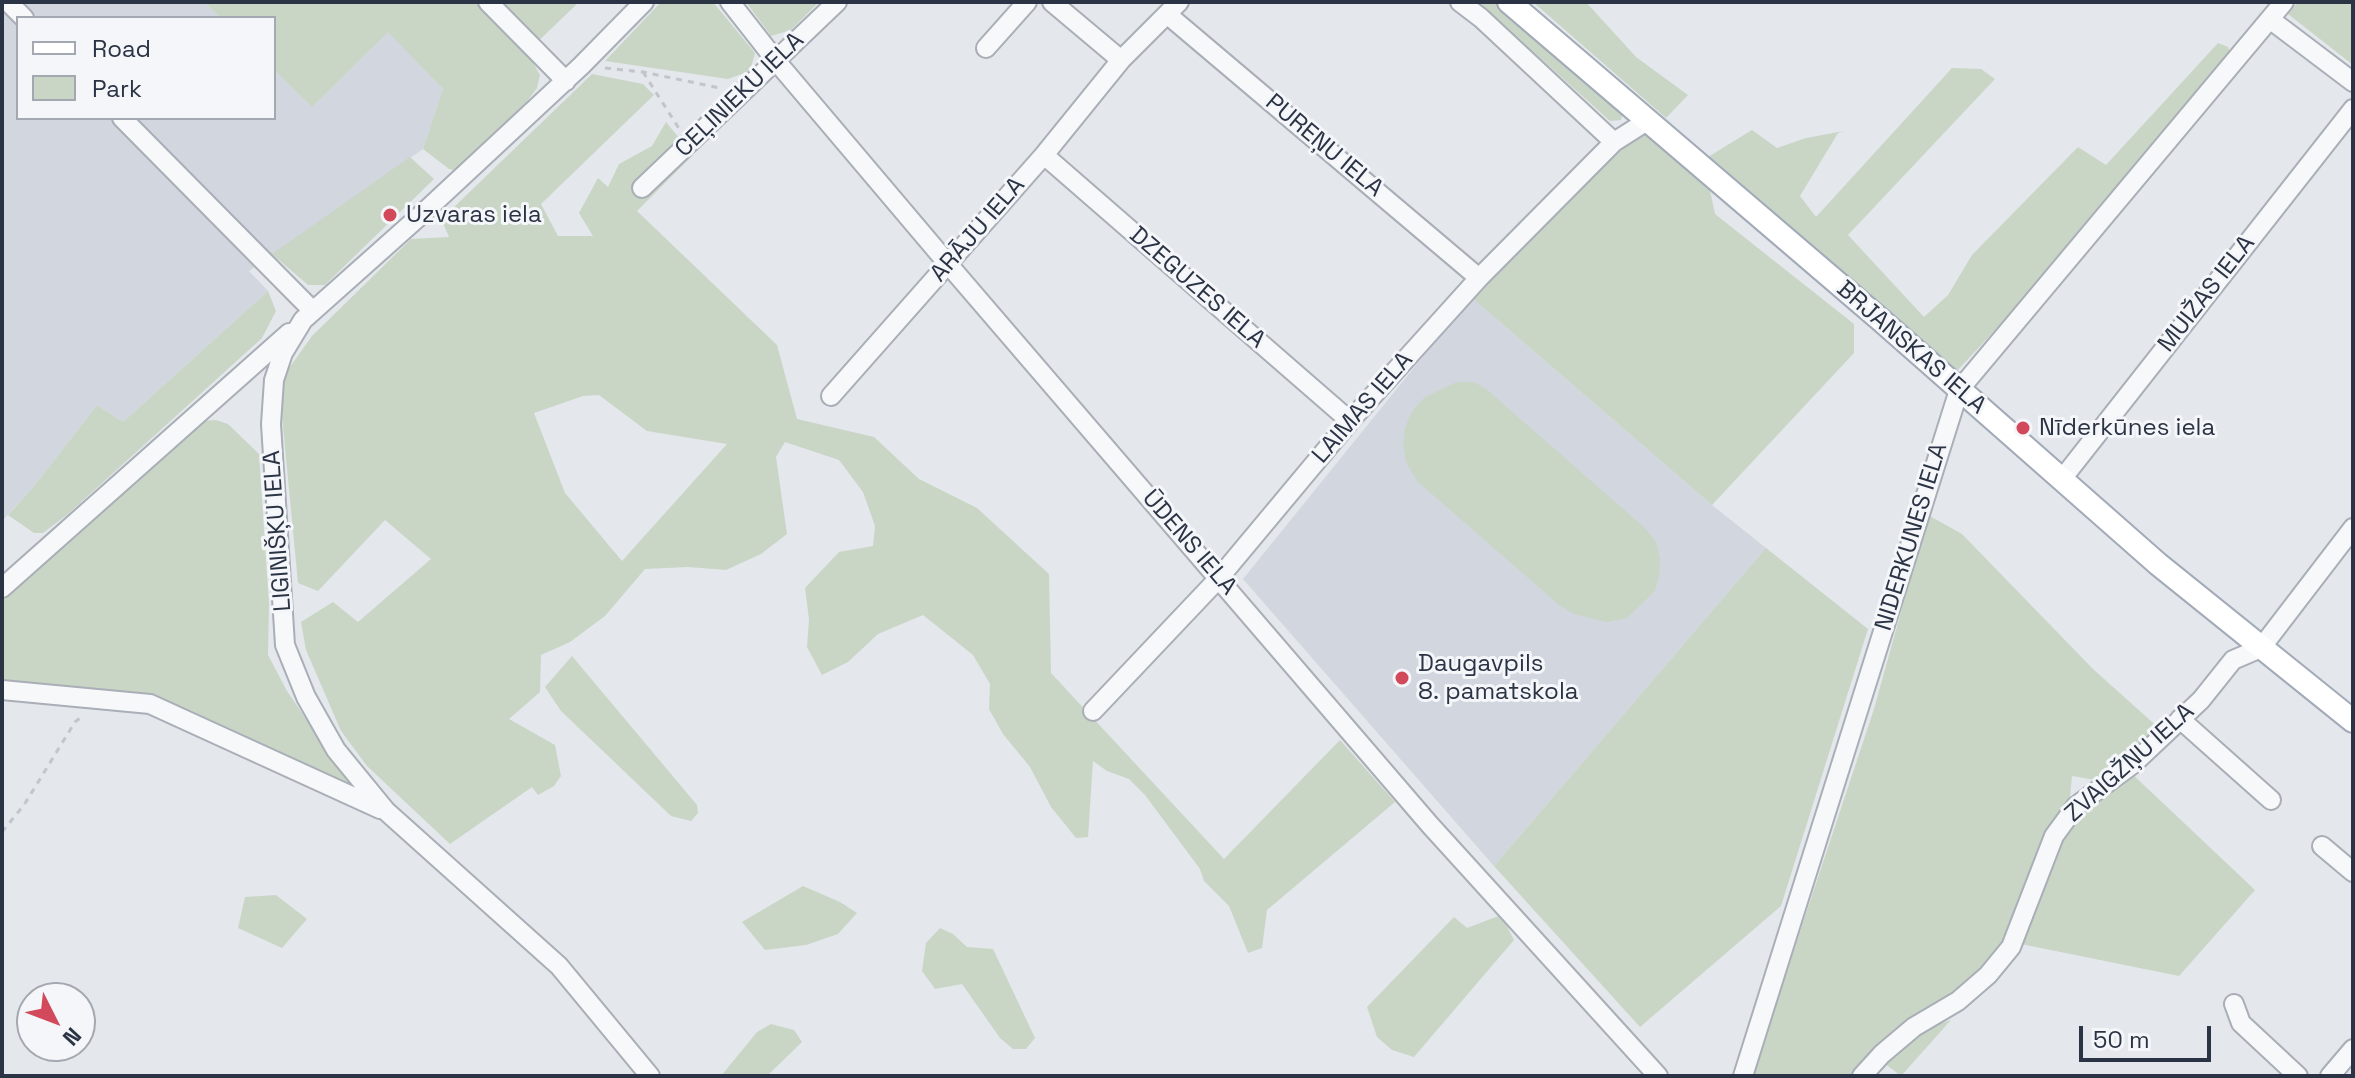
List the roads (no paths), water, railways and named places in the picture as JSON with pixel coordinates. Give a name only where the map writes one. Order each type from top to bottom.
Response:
[{"type":"main road","name":"BRJANSKAS IELA","points":[[1509,2],[2158,564],[2353,721]]},
{"type":"street","points":[[488,2],[566,81]]},
{"type":"street","name":"LIGINIŠĶU IELA","points":[[644,2],[566,81],[308,316],[283,353],[274,380],[272,409],[285,645],[306,697],[336,750],[386,811],[559,966],[650,1076]]},
{"type":"street","name":"ŪDENS IELA","points":[[730,2],[948,264],[1430,825],[1658,1076]]},
{"type":"street","name":"CEĻINIEKU IELA","points":[[642,188],[837,2]]},
{"type":"street","points":[[986,48],[1027,2]]},
{"type":"street","points":[[1052,2],[1121,60]]},
{"type":"street","points":[[1460,2],[1614,142]]},
{"type":"street","name":"NIDERKUNES IELA","points":[[1743,1076],[1959,390],[2284,2]]},
{"type":"street","name":"ARĀJU IELA","points":[[831,396],[1044,155],[1121,60],[1174,8]]},
{"type":"street","name":"PUREŅU IELA","points":[[1174,8],[1479,278]]},
{"type":"street","points":[[2271,20],[2353,82]]},
{"type":"street","name":"MUIŽAS IELA","points":[[2062,479],[2353,109]]},
{"type":"street","points":[[2,588],[308,316],[124,120]]},
{"type":"street","name":"LAIMAS IELA","points":[[1093,711],[1219,578],[1350,421],[1479,278],[1614,142],[1647,121]]},
{"type":"street","name":"DZEGUZES IELA","points":[[1044,155],[1350,421]]},
{"type":"street","name":"ZVAIGŽŅU IELA","points":[[1862,1076],[1914,1027],[1958,1001],[1988,975],[2011,947],[2054,836],[2076,806],[2133,764],[2201,700],[2233,660],[2261,648],[2353,528]]},
{"type":"street","points":[[2,690],[150,704],[386,811]]},
{"type":"street","points":[[2180,719],[2271,800]]},
{"type":"street","points":[[2322,846],[2353,872]]},
{"type":"street","points":[[2234,1004],[2241,1023],[2298,1076]]},
{"type":"street","points":[[2330,1076],[2353,1049]]},
{"type":"place","name":"Uzvaras iela","points":[[390,215]]},
{"type":"place","name":"Nīderkūnes iela","points":[[2023,428]]},
{"type":"place","name":"Daugavpils 8. pamatskola","points":[[1402,678]]}]
